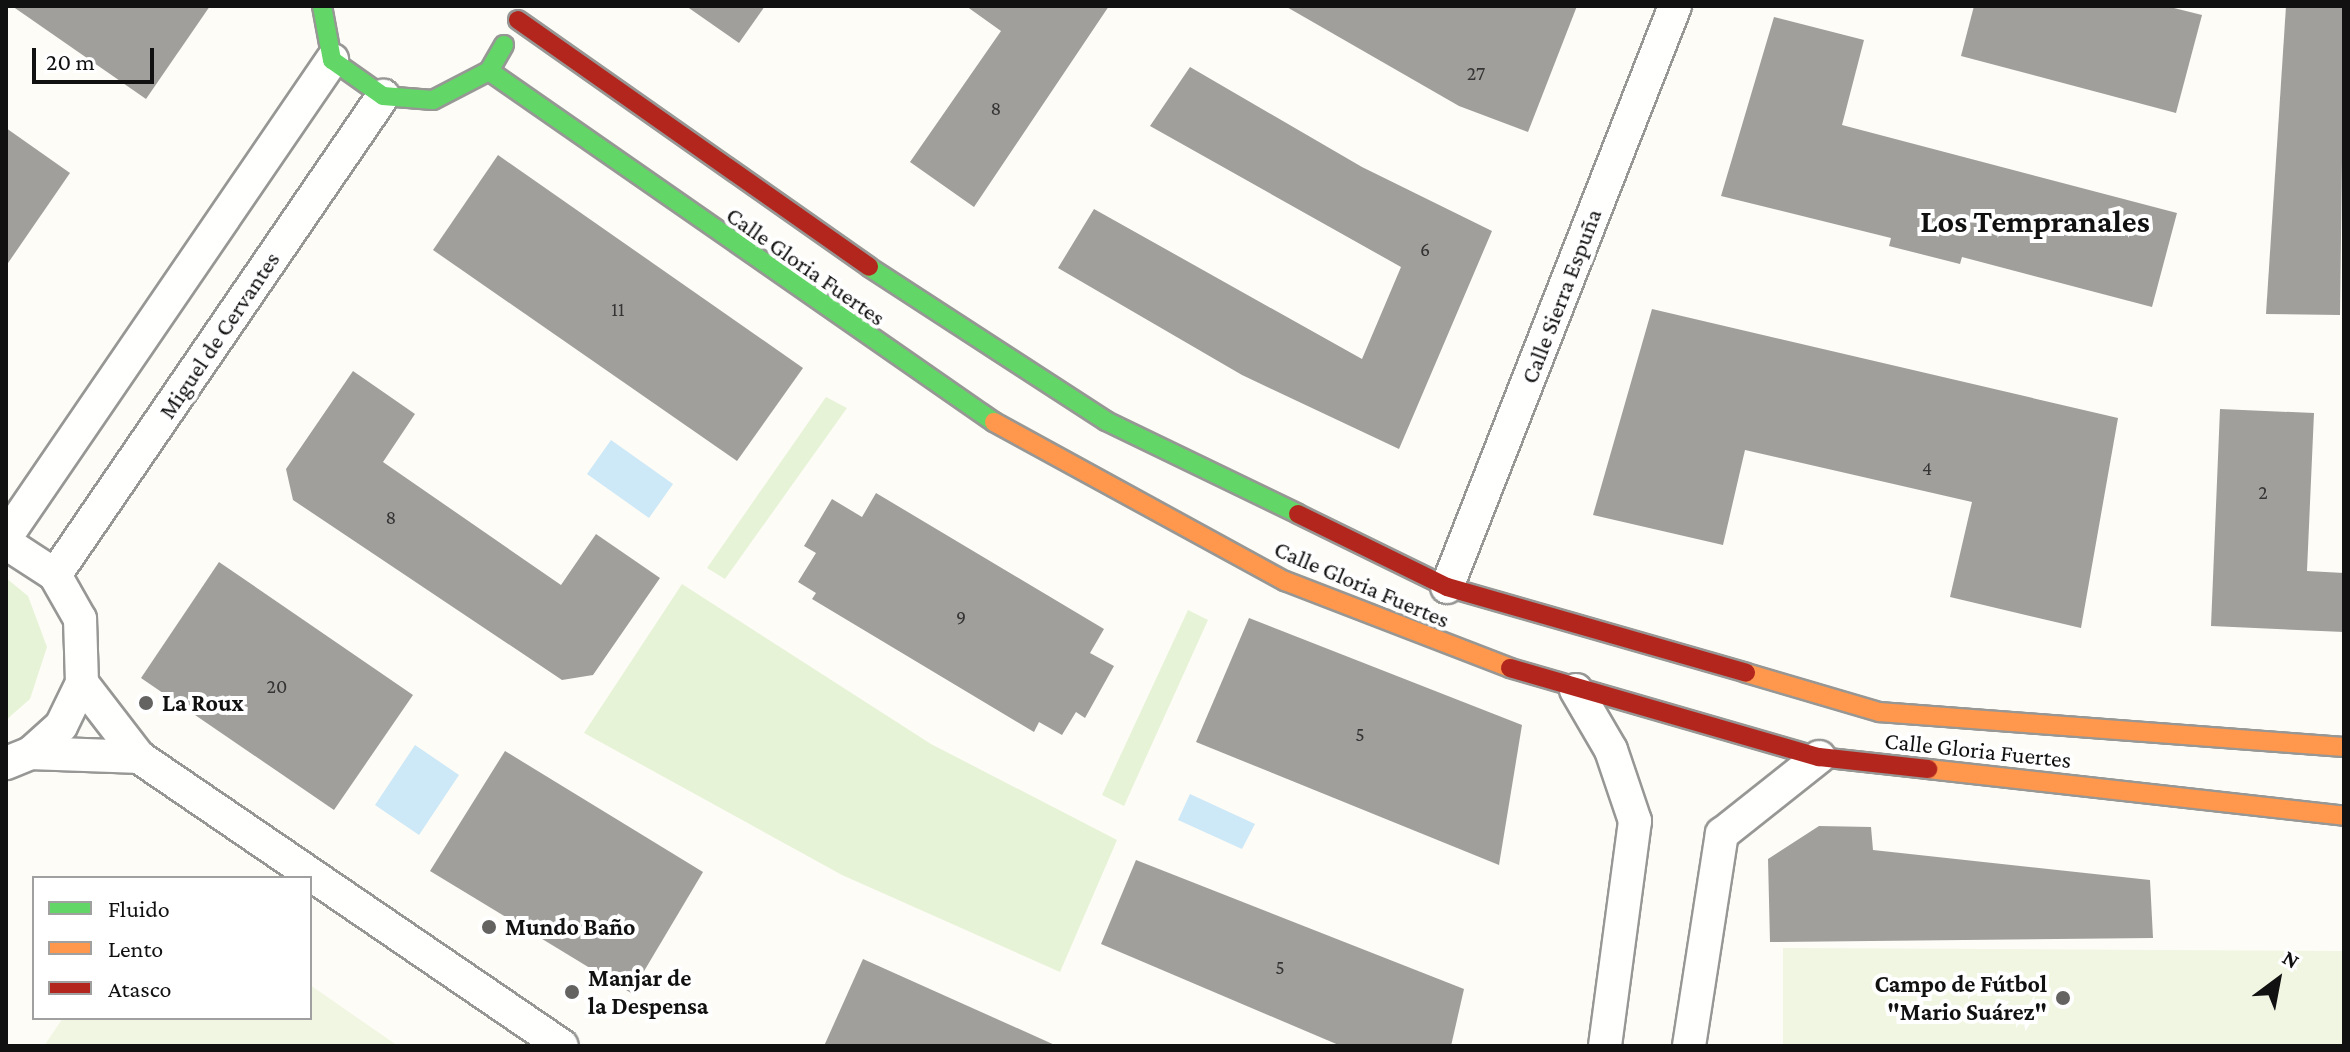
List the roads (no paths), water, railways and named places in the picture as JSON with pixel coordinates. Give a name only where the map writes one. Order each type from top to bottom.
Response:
[{"type":"main road","points":[[322,6],[332,60],[383,96],[433,100],[489,71],[518,13]]},
{"type":"main road","name":"Calle Gloria Fuertes","points":[[518,13],[922,304],[1106,421],[1447,587],[1879,712],[2344,747]]},
{"type":"main road","name":"Calle Gloria Fuertes","points":[[489,71],[1022,441],[1285,581],[1576,690],[1819,757],[2344,816]]},
{"type":"street","name":"Calle Sierra Espuña","points":[[1447,587],[1675,6]]},
{"type":"street","points":[[18,758],[61,726],[82,683],[80,619],[55,575],[6,540],[332,60]]},
{"type":"street","name":"Miguel de Cervantes","points":[[55,575],[383,96]]},
{"type":"street","points":[[82,683],[139,757],[562,1046]]},
{"type":"street","points":[[1576,690],[1611,750],[1635,821],[1605,1046]]},
{"type":"street","points":[[18,758],[139,757]]},
{"type":"street","points":[[1689,1046],[1722,834],[1819,757]]},
{"type":"water","points":[[611,440],[673,484],[649,518],[587,474]]},
{"type":"water","points":[[415,745],[459,775],[419,835],[375,805]]},
{"type":"water","points":[[1190,794],[1255,824],[1242,849],[1178,820]]},
{"type":"place","name":"La Roux","points":[[146,703]]},
{"type":"place","name":"Mundo Baño","points":[[489,927]]},
{"type":"place","name":"Manjar de la Despensa","points":[[572,992]]},
{"type":"place","name":"Campo de Fútbol \"Mario Suárez\"","points":[[2063,998]]},
{"type":"district","name":"Los Tempranales","points":[[2035,221]]}]
